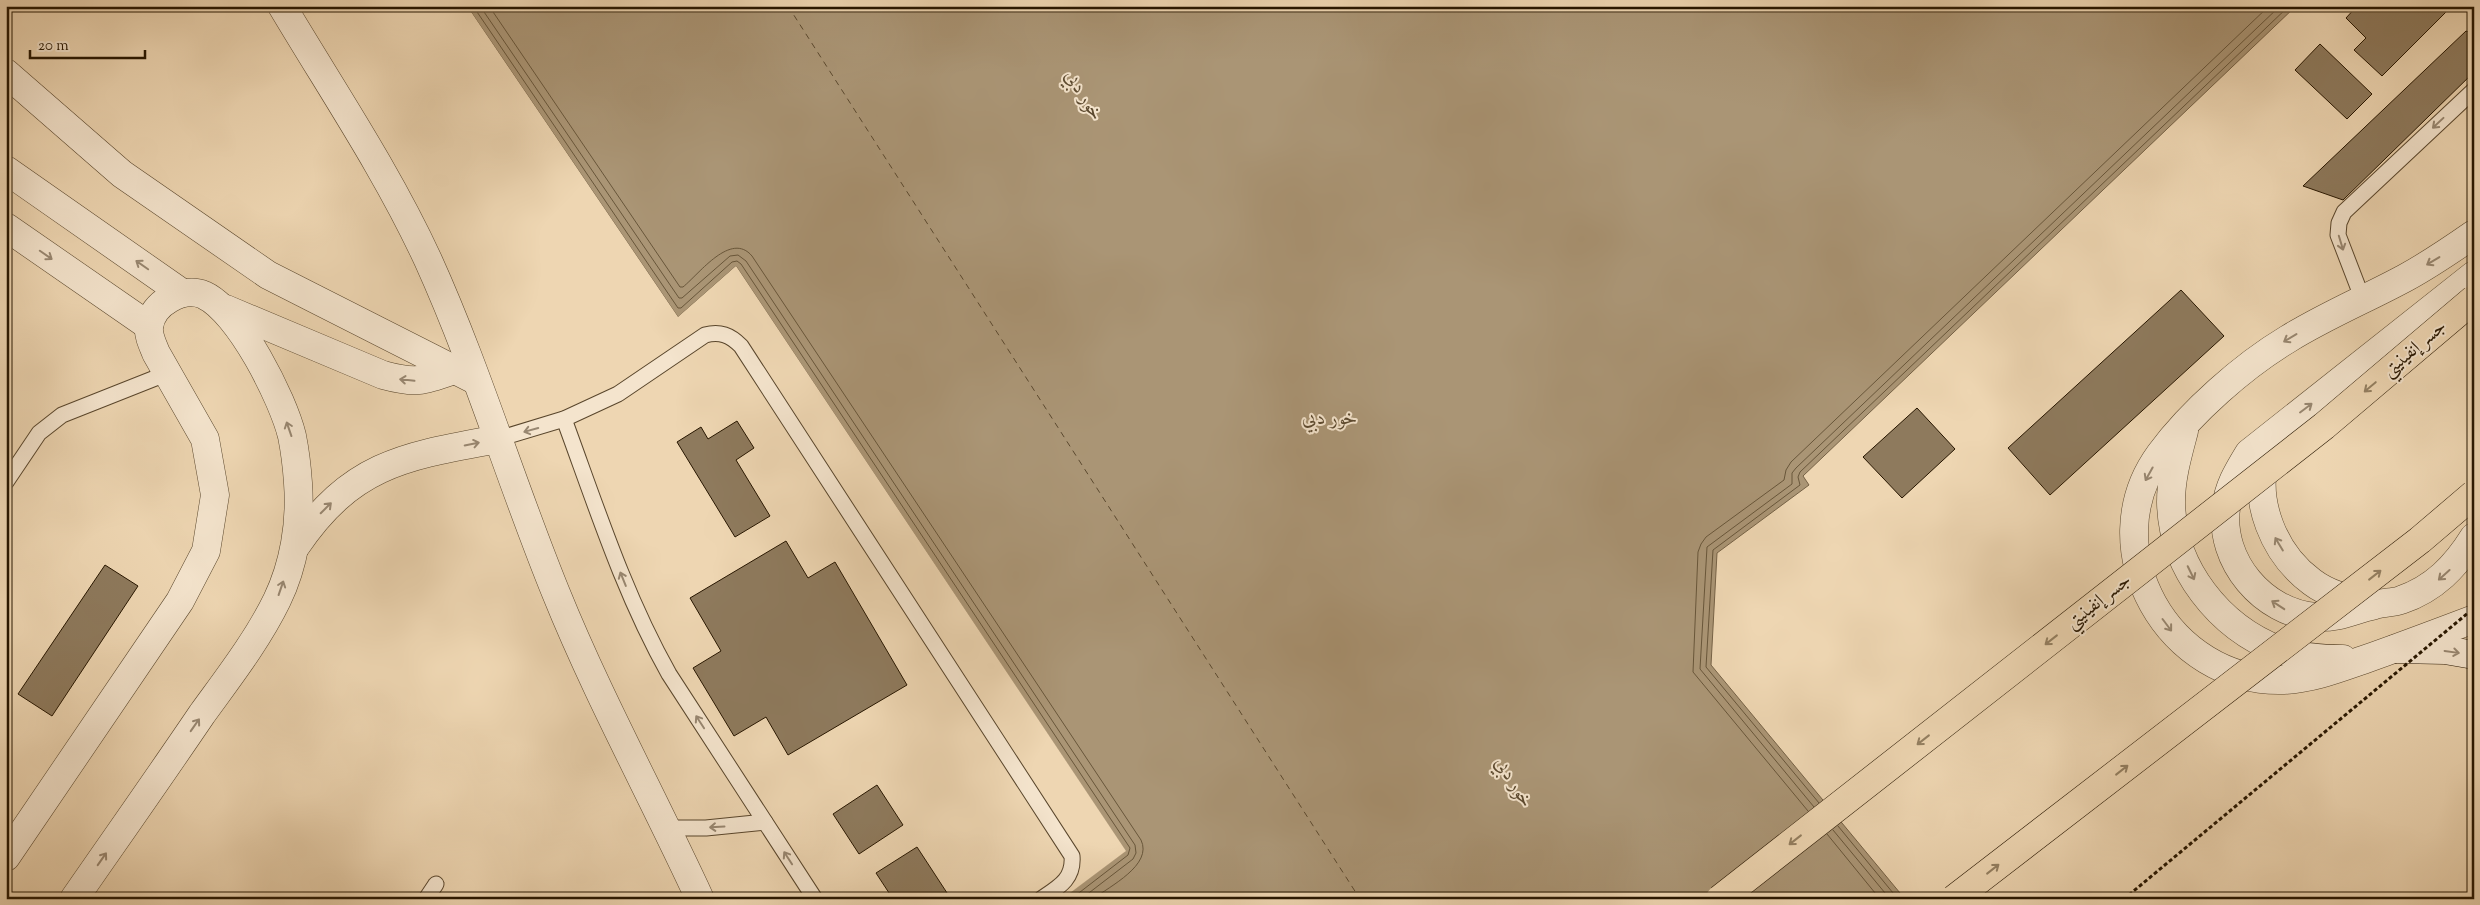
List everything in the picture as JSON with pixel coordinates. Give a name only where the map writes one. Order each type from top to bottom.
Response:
[{"type":"highway","name":"جسر إنفينيتي","points":[[1720,899],[2324,426],[2474,298]]},
{"type":"highway","points":[[1954,899],[2420,540],[2474,494]]},
{"type":"street","points":[[282,6],[340,98],[386,178],[428,260],[465,375],[498,439],[556,595],[700,899]]},
{"type":"street","points":[[6,73],[122,174],[268,275],[465,375]]},
{"type":"street","points":[[6,170],[182,293]]},
{"type":"street","points":[[6,228],[149,326]]},
{"type":"street","points":[[2474,234],[2406,277],[2286,340],[2243,371],[2186,425],[2160,455],[2139,491],[2133,530],[2138,569],[2152,605],[2176,637],[2207,660],[2244,675],[2283,680],[2322,674],[2474,619]]},
{"type":"street","points":[[2474,275],[2402,334],[2249,453],[2233,479],[2225,509],[2228,540],[2239,569],[2259,593],[2284,609],[2315,617],[2345,616],[2375,604],[2400,601],[2423,591],[2450,570],[2462,557],[2474,537]]},
{"type":"street","points":[[6,858],[180,601],[206,551],[215,495],[205,439],[151,340],[149,326],[154,312],[166,300],[182,293],[203,295],[220,307],[383,375],[405,381],[424,381],[465,375]]},
{"type":"street","points":[[220,307],[243,333],[272,383],[292,435],[298,484],[296,546]]},
{"type":"street","points":[[2186,425],[2175,464],[2171,503],[2178,541],[2192,577],[2216,608],[2245,634],[2280,651],[2318,659],[2357,659],[2395,649],[2445,650],[2474,655]]},
{"type":"street","points":[[2273,433],[2263,465],[2262,498],[2271,531],[2288,559],[2312,582],[2342,598],[2375,604]]},
{"type":"street","points":[[74,899],[248,650],[277,600],[296,546],[314,520],[336,498],[362,479],[389,464],[419,454],[498,439]]},
{"type":"lane","points":[[2363,300],[2338,235],[2339,223],[2344,212],[2474,90]]},
{"type":"lane","points":[[498,439],[564,420],[618,394],[705,335],[725,334],[737,342],[1072,856],[1071,874],[1066,881],[1041,899]]},
{"type":"lane","points":[[6,482],[39,433],[62,415],[168,373]]},
{"type":"lane","points":[[564,420],[620,572],[651,641],[669,674],[815,899]]},
{"type":"lane","points":[[667,828],[706,828],[765,822]]},
{"type":"lane","points":[[426,899],[436,884]]},
{"type":"path","points":[[2124,899],[2474,608]]},
{"type":"water","name":"خور دبي","points":[[467,6],[2296,6],[1803,476],[1809,485],[1717,553],[1711,665],[1905,899],[1066,899],[1065,896],[1125,851],[736,266],[678,317]]},
{"type":"pier","points":[[465,6],[467,6],[678,317],[736,266],[1126,851],[1066,896],[1066,899],[1063,899],[1064,894],[1122,850],[735,269],[680,319],[676,319]]},
{"type":"building","points":[[2357,6],[2384,6],[2389,12],[2395,6],[2452,6],[2382,76],[2354,50],[2366,38],[2346,18]]},
{"type":"building","points":[[2466,31],[2474,34],[2474,72],[2343,200],[2303,186]]},
{"type":"building","points":[[2320,44],[2372,94],[2347,119],[2295,70]]},
{"type":"building","points":[[2181,290],[2224,336],[2050,495],[2008,448]]},
{"type":"building","points":[[1917,408],[1955,449],[1902,498],[1863,457]]},
{"type":"building","points":[[737,421],[754,448],[736,460],[770,516],[735,537],[677,442],[701,427],[708,439]]},
{"type":"building","points":[[786,541],[808,578],[835,562],[907,685],[788,755],[766,717],[734,736],[693,668],[721,651],[690,598]]},
{"type":"building","points":[[105,565],[138,586],[52,716],[18,694]]},
{"type":"building","points":[[877,785],[903,825],[859,854],[833,814]]},
{"type":"building","points":[[917,847],[951,899],[893,899],[876,873]]},
{"type":"ferry route","points":[[788,6],[1360,899]]}]
